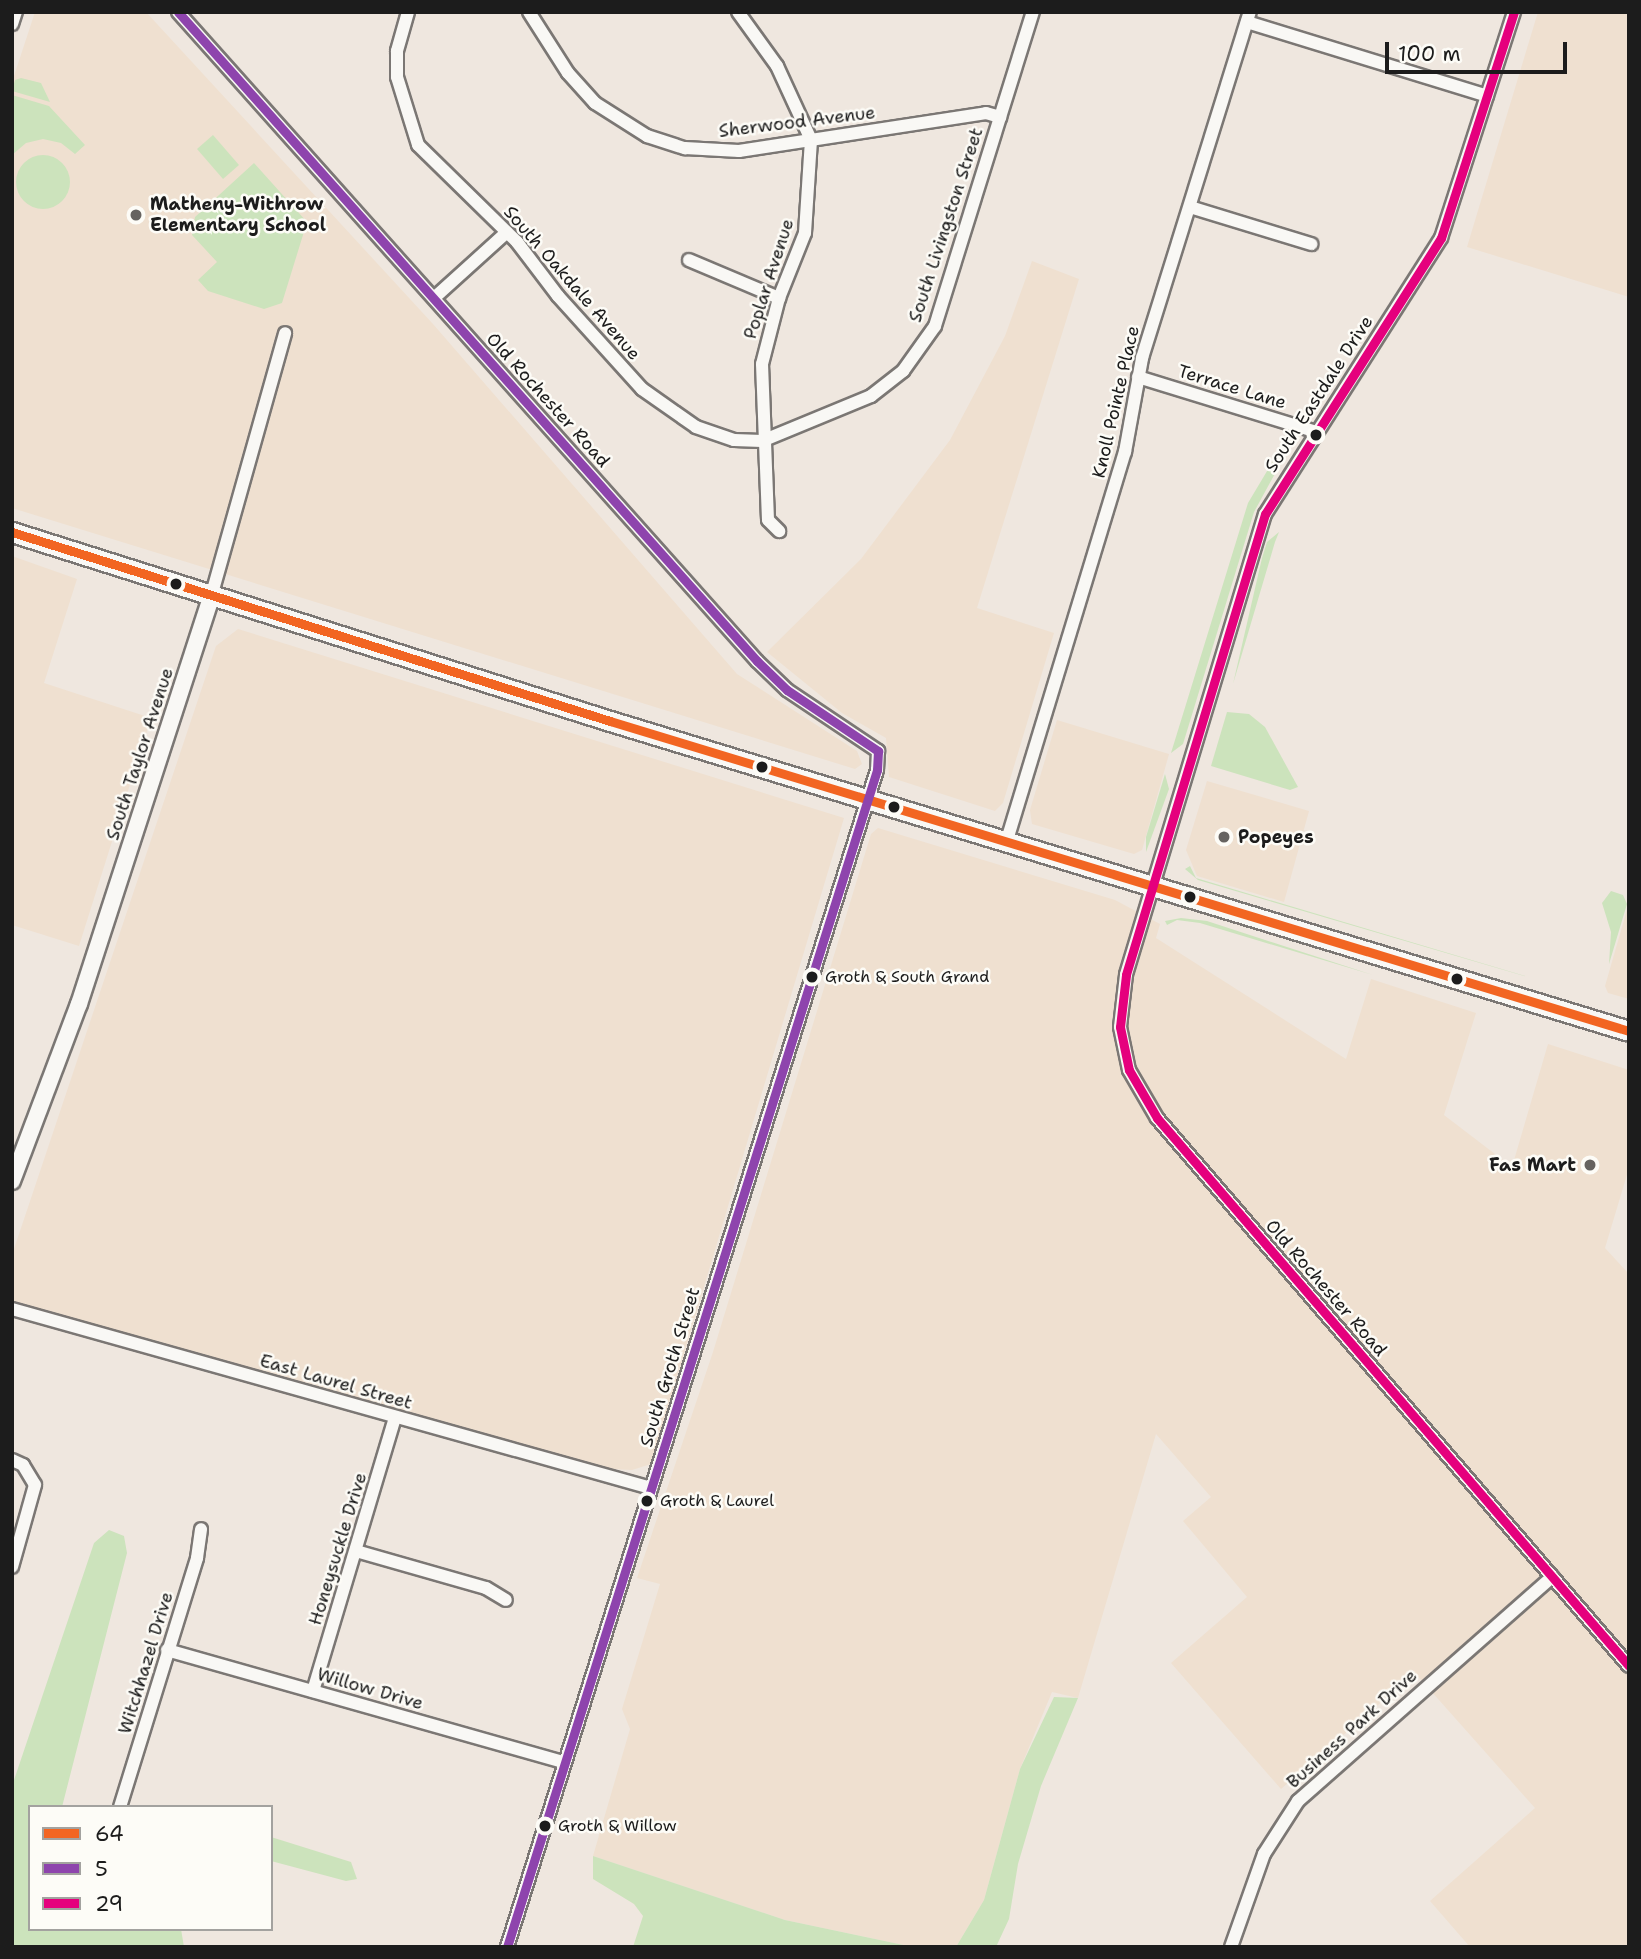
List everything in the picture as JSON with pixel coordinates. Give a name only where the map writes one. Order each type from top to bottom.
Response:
[{"type":"main road","points":[[12,532],[211,597],[1629,1031]]},
{"type":"street","points":[[12,24],[16,12]]},
{"type":"street","name":"Old Rochester Road","points":[[178,12],[757,661],[787,690],[872,743],[879,757],[866,798]]},
{"type":"street","name":"South Oakdale Avenue","points":[[408,12],[396,63],[409,127],[418,145],[442,173],[507,232],[614,360],[671,414],[713,434],[762,442]]},
{"type":"street","name":"Sherwood Avenue","points":[[529,12],[580,89],[614,117],[647,136],[685,148],[712,150],[811,140],[986,113],[1000,117]]},
{"type":"street","name":"Poplar Avenue","points":[[737,12],[777,66],[811,140],[805,233],[779,298],[762,364],[762,442],[768,520],[779,531]]},
{"type":"street","name":"South Livingston Street","points":[[762,442],[871,397],[903,371],[935,326],[1033,12]]},
{"type":"street","name":"South Eastdale Drive","points":[[1154,886],[1265,514],[1314,431],[1433,253],[1514,12]]},
{"type":"street","points":[[1249,17],[1487,96]]},
{"type":"street","name":"Knoll Pointe Place","points":[[1007,840],[1125,452],[1138,377],[1249,17]]},
{"type":"street","points":[[1190,207],[1311,244]]},
{"type":"street","points":[[434,298],[507,232]]},
{"type":"street","points":[[689,260],[779,298]]},
{"type":"street","name":"South Taylor Avenue","points":[[12,1181],[79,1004],[211,597],[285,333]]},
{"type":"street","name":"Terrace Lane","points":[[1138,377],[1314,431]]},
{"type":"street","name":"South Groth Street","points":[[507,1947],[866,798]]},
{"type":"street","name":"Old Rochester Road","points":[[1154,886],[1126,975],[1121,1012],[1125,1056],[1142,1099],[1629,1666]]},
{"type":"street","name":"East Laurel Street","points":[[12,1309],[651,1488]]},
{"type":"street","name":"Honeysuckle Drive","points":[[313,1691],[395,1417]]},
{"type":"street","points":[[12,1460],[23,1465],[39,1479],[12,1567]]},
{"type":"street","name":"Witchhazel Drive","points":[[121,1805],[197,1558],[201,1529]]},
{"type":"street","points":[[356,1551],[486,1588],[506,1600]]},
{"type":"street","name":"Business Park Drive","points":[[1231,1947],[1259,1863],[1298,1801],[1552,1577]]},
{"type":"street","name":"Willow Drive","points":[[167,1650],[564,1762]]},
{"type":"shaded area","points":[[35,12],[146,12],[433,324],[737,674],[857,751],[862,764],[855,769],[12,508],[12,82]]},
{"type":"shaded area","points":[[1538,12],[1629,12],[1629,297],[1467,247]]},
{"type":"shaded area","points":[[1032,261],[1079,279],[977,608],[1054,633],[1003,803],[995,811],[889,777],[886,738],[842,713],[767,652],[861,559],[950,440],[1005,336]]},
{"type":"shaded area","points":[[12,556],[77,579],[44,683],[151,718],[79,946],[12,925]]},
{"type":"shaded area","points":[[238,629],[844,818],[651,1464],[632,1470],[612,1469],[12,1301],[12,1255],[216,646]]},
{"type":"shaded area","points":[[1057,720],[1169,754],[1142,850],[1134,854],[1032,824],[1030,810]]},
{"type":"shaded area","points":[[1207,781],[1309,811],[1284,902],[1197,876],[1186,850]]},
{"type":"shaded area","points":[[878,828],[1115,900],[1160,924],[1156,938],[1346,1059],[1371,979],[1476,1013],[1444,1115],[1512,1167],[1548,1044],[1629,1070],[1629,1168],[1605,1248],[1629,1274],[1629,1947],[1470,1947],[1430,1901],[1535,1808],[1415,1673],[1281,1789],[1171,1663],[1247,1597],[1183,1521],[1211,1497],[1156,1434],[1078,1698],[1052,1692],[1020,1769],[984,1900],[956,1947],[913,1947],[785,1920],[593,1856],[630,1729],[622,1709],[660,1584],[637,1578],[713,1352],[871,834]]},
{"type":"shaded area","points":[[1629,903],[1629,999],[1608,993],[1605,986]]},
{"type":"green space","points":[[21,78],[41,83],[50,102],[12,91],[15,80]]},
{"type":"green space","points":[[12,95],[49,106],[85,145],[75,154],[61,143],[43,139],[26,143],[12,155]]},
{"type":"green space","points":[[213,135],[239,165],[223,179],[197,149]]},
{"type":"green space","points":[[43,155],[62,163],[70,182],[62,201],[43,209],[24,201],[16,182],[24,163]]},
{"type":"green space","points":[[254,163],[307,222],[282,303],[264,309],[208,291],[198,280],[217,262],[192,235],[195,217]]},
{"type":"green space","points":[[1288,436],[1289,448],[1254,512],[1183,744],[1171,753],[1248,503]]},
{"type":"green space","points":[[1279,532],[1233,684],[1262,558],[1267,542]]},
{"type":"green space","points":[[1227,712],[1249,714],[1265,727],[1298,787],[1290,790],[1211,766]]},
{"type":"green space","points":[[1165,774],[1169,789],[1146,852],[1146,837]]},
{"type":"green space","points":[[1190,866],[1196,878],[1545,982],[1198,880],[1185,869]]},
{"type":"green space","points":[[1611,891],[1623,895],[1627,904],[1609,964],[1611,932],[1602,903]]},
{"type":"green space","points":[[1181,918],[1207,921],[1373,975],[1200,923],[1177,920],[1167,925],[1165,921]]},
{"type":"green space","points":[[109,1530],[124,1536],[127,1553],[63,1805],[28,1805],[28,1931],[181,1931],[184,1947],[12,1947],[12,1786],[94,1543]]},
{"type":"green space","points":[[1054,1697],[1078,1698],[1041,1786],[1018,1864],[1009,1919],[996,1947],[956,1947],[984,1900],[1020,1769]]},
{"type":"green space","points":[[273,1838],[351,1862],[357,1879],[346,1881],[273,1862]]},
{"type":"green space","points":[[593,1856],[785,1920],[913,1947],[633,1947],[643,1916],[634,1904],[593,1879]]},
{"type":"transit line","name":"5","points":[[178,12],[757,661],[787,690],[878,751],[877,770],[507,1947]]},
{"type":"transit line","name":"29","points":[[1514,12],[1441,238],[1265,514],[1126,975],[1120,1027],[1129,1070],[1157,1118],[1629,1666]]},
{"type":"transit line","name":"64","points":[[12,532],[610,721],[1629,1031]]},
{"type":"place","name":"Matheny-Withrow Elementary School","points":[[136,215]]},
{"type":"place","name":"Popeyes","points":[[1224,837]]},
{"type":"place","name":"Groth & South Grand","points":[[812,977]]},
{"type":"place","name":"Fas Mart","points":[[1590,1165]]},
{"type":"place","name":"Groth & Laurel","points":[[647,1501]]},
{"type":"place","name":"Groth & Willow","points":[[545,1826]]}]
